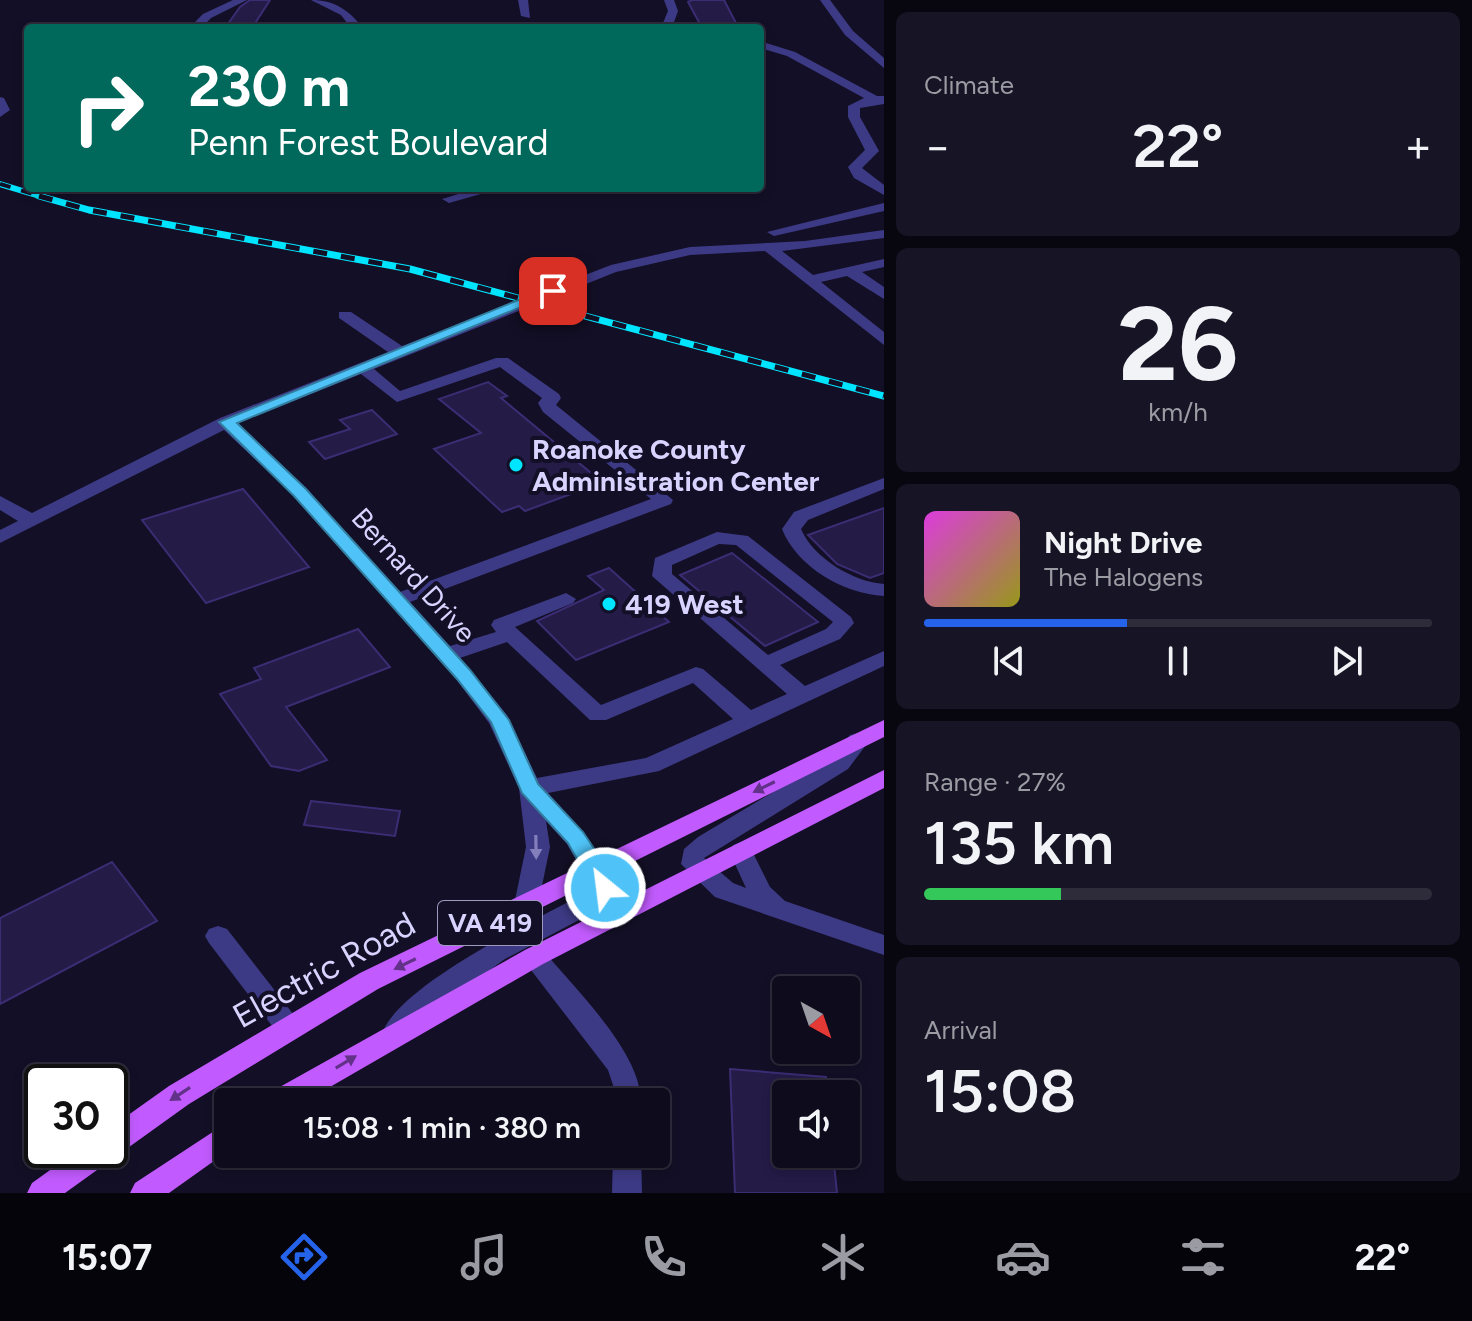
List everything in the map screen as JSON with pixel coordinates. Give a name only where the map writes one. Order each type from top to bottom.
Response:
[{"type":"main road","name":"Electric Road","points":[[128,1131],[179,1095],[288,1027],[369,981],[884,728]]},
{"type":"main road","name":"VA 419","points":[[303,1088],[534,957],[884,778]]},
{"type":"main road","points":[[145,1193],[214,1145]]},
{"type":"main road","points":[[42,1193],[76,1168]]},
{"type":"street","points":[[199,24],[207,16],[242,0]]},
{"type":"street","points":[[316,0],[345,13],[354,24]]},
{"type":"street","points":[[523,0],[526,16]]},
{"type":"street","points":[[669,0],[673,11],[669,23]]},
{"type":"street","points":[[825,0],[863,46],[884,64]]},
{"type":"street","points":[[863,46],[884,44]]},
{"type":"street","points":[[764,45],[791,54],[879,100]]},
{"type":"street","points":[[879,100],[854,106],[854,117],[872,151],[858,162],[856,171],[884,191]]},
{"type":"street","points":[[0,101],[4,110],[0,113]]},
{"type":"street","points":[[449,199],[478,192]]},
{"type":"street","points":[[772,240],[884,207]]},
{"type":"street","points":[[0,537],[226,422],[635,261],[772,240],[884,234]]},
{"type":"street","points":[[772,240],[810,280],[884,340]]},
{"type":"street","points":[[810,280],[884,263]]},
{"type":"street","points":[[850,271],[884,294]]},
{"type":"street","points":[[345,315],[401,353]]},
{"type":"street","points":[[362,367],[397,397],[502,361],[553,398],[546,403],[549,408],[664,500],[397,600]]},
{"type":"street","name":"Bernard Drive","points":[[226,422],[300,492],[446,655],[499,720],[530,788],[538,847],[526,905]]},
{"type":"street","points":[[884,483],[801,516],[791,529],[799,546],[855,586],[884,590]]},
{"type":"street","points":[[0,502],[32,521]]},
{"type":"street","points":[[765,664],[833,634],[844,623],[841,617],[741,540],[717,538],[662,562],[662,576],[765,664],[803,696]]},
{"type":"street","points":[[566,599],[501,625],[598,715],[696,674],[749,721]]},
{"type":"street","points":[[446,655],[511,634]]},
{"type":"street","points":[[530,788],[651,765],[884,658]]},
{"type":"street","points":[[858,741],[840,763],[706,843],[692,855],[693,864],[724,890],[884,945]]},
{"type":"street","name":"Bernard Drive","points":[[530,788],[575,838],[597,870]]},
{"type":"street","points":[[741,851],[761,893],[781,911]]},
{"type":"street","points":[[385,1040],[429,999],[483,960],[601,895],[605,888],[597,870]]},
{"type":"street","points":[[218,936],[288,1027]]},
{"type":"street","points":[[534,957],[619,1064],[627,1088]]},
{"type":"street","points":[[627,1168],[627,1193]]},
{"type":"building","points":[[250,0],[270,0],[255,24],[228,24],[240,7]]},
{"type":"building","points":[[724,0],[736,23],[700,24],[688,2]]},
{"type":"building","name":"Roanoke County Administration Center","points":[[488,382],[507,396],[501,398],[597,478],[574,486],[579,491],[525,511],[519,506],[502,512],[434,449],[481,433],[439,399]]},
{"type":"building","points":[[372,410],[397,434],[325,459],[309,442],[350,429],[340,420]]},
{"type":"building","points":[[243,489],[309,567],[206,603],[142,520]]},
{"type":"building","points":[[884,508],[884,573],[870,578],[837,564],[808,535]]},
{"type":"building","points":[[732,553],[818,622],[765,646],[680,575]]},
{"type":"building","name":"419 West","points":[[609,568],[669,622],[576,660],[537,621],[604,590],[588,576]]},
{"type":"building","points":[[358,629],[390,667],[286,707],[327,760],[299,771],[271,766],[220,694],[261,679],[254,668]]},
{"type":"building","points":[[311,801],[400,811],[395,836],[304,825]]},
{"type":"building","points":[[112,862],[157,921],[0,1004],[0,918]]},
{"type":"building","points":[[730,1069],[826,1077],[826,1080],[772,1080],[772,1168],[834,1168],[837,1193],[735,1193]]},
{"type":"railway","points":[[0,184],[24,191]]},
{"type":"railway","points":[[26,192],[44,198]]},
{"type":"railway","points":[[39,196],[44,198]]},
{"type":"railway","points":[[44,198],[89,210],[410,269],[884,396]]},
{"type":"place","name":"Roanoke County Administration Center","points":[[516,465]]},
{"type":"place","name":"419 West","points":[[609,604]]},
{"type":"route","points":[[553,291],[226,422],[300,492],[463,674],[499,720],[530,788],[575,838],[604,880],[605,888]]}]
